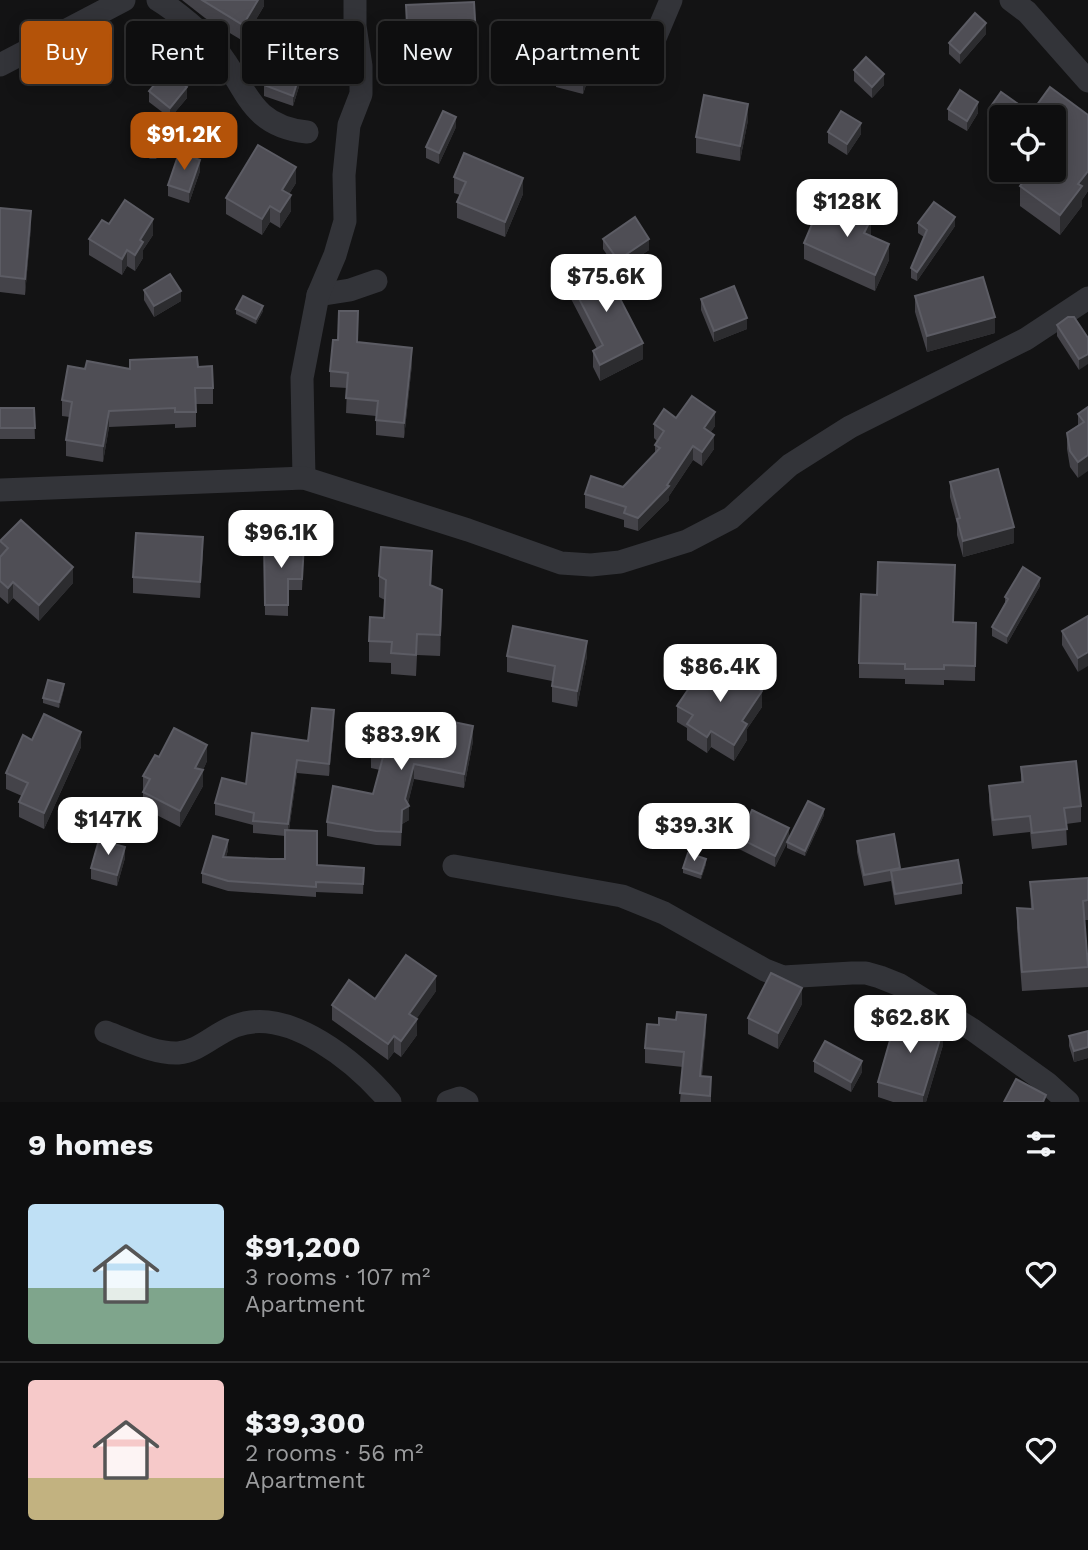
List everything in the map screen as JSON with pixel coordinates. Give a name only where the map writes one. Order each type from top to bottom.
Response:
[{"type":"street","points":[[0,65],[124,0]]},
{"type":"street","points":[[158,0],[214,47],[231,69],[243,94],[254,108],[284,127],[307,132]]},
{"type":"street","points":[[304,478],[302,378],[318,295],[335,255],[345,220],[344,175],[349,125],[361,94],[355,0]]},
{"type":"street","points":[[662,21],[671,0]]},
{"type":"street","points":[[1011,0],[1027,12],[1088,81]]},
{"type":"street","points":[[318,295],[350,290],[376,281]]},
{"type":"street","points":[[0,490],[304,478],[468,530],[561,563],[591,565],[620,562],[687,541],[731,518],[790,465],[850,427],[1026,340],[1088,298]]},
{"type":"street","points":[[454,866],[622,896],[664,913],[765,970],[783,977],[866,973],[890,981],[984,1038],[1047,1083],[1068,1102]]},
{"type":"street","points":[[106,1032],[165,1053],[172,1053],[192,1051],[221,1032],[238,1025],[257,1021],[289,1027],[310,1035],[371,1079],[390,1102]]},
{"type":"street","points":[[448,1102],[460,1098],[467,1102]]},
{"type":"building","points":[[202,0],[258,0],[242,24]]},
{"type":"building","points":[[474,2],[475,21],[407,21],[406,5]]},
{"type":"building","points":[[975,13],[986,23],[960,53],[949,43]]},
{"type":"building","points":[[866,57],[884,74],[872,87],[854,70]]},
{"type":"building","points":[[155,84],[183,84],[187,87],[170,108],[149,91]]},
{"type":"building","points":[[264,84],[297,84],[293,96]]},
{"type":"building","points":[[1050,87],[1088,115],[1088,171],[1078,184],[1082,186],[1060,215],[1020,186],[1023,182],[1066,182],[1066,105],[1037,105]]},
{"type":"building","points":[[960,90],[978,102],[967,121],[948,109]]},
{"type":"building","points":[[1001,92],[1020,105],[992,105]]},
{"type":"building","points":[[704,95],[748,104],[740,146],[696,137]]},
{"type":"building","points":[[443,111],[456,117],[439,153],[426,147]]},
{"type":"building","points":[[841,111],[861,123],[847,144],[828,132]]},
{"type":"building","points":[[145,121],[165,135],[156,148],[150,148],[133,137]]},
{"type":"building","points":[[258,145],[296,167],[282,190],[291,195],[280,212],[270,206],[262,219],[226,198]]},
{"type":"building","points":[[179,153],[200,160],[189,192],[168,185]]},
{"type":"building","points":[[464,153],[523,178],[505,222],[457,202],[466,182],[454,177]]},
{"type":"building","points":[[125,200],[153,219],[140,240],[143,242],[135,255],[127,250],[122,259],[89,239],[102,220],[109,224]]},
{"type":"building","points":[[934,202],[955,217],[917,272],[911,268],[927,230],[918,223]]},
{"type":"building","points":[[843,206],[871,219],[864,233],[889,244],[875,275],[804,243],[818,210],[837,219]]},
{"type":"building","points":[[0,208],[31,211],[25,279],[0,276]]},
{"type":"building","points":[[635,217],[649,239],[618,260],[603,239]]},
{"type":"building","points":[[602,264],[643,343],[600,365],[593,351],[603,345],[570,281]]},
{"type":"building","points":[[170,274],[181,291],[154,306],[144,290]]},
{"type":"building","points":[[983,277],[995,317],[927,336],[915,296]]},
{"type":"building","points":[[734,286],[747,318],[714,331],[701,299]]},
{"type":"building","points":[[243,296],[263,306],[256,319],[236,309]]},
{"type":"building","points":[[339,311],[358,311],[357,342],[412,348],[404,423],[376,420],[378,401],[346,398],[348,373],[330,371],[333,340],[338,340]]},
{"type":"building","points":[[1068,317],[1074,317],[1088,338],[1088,354],[1079,359],[1057,325]]},
{"type":"building","points":[[197,357],[198,367],[212,366],[213,388],[195,388],[196,412],[175,412],[175,408],[109,411],[103,446],[66,440],[72,402],[62,400],[68,366],[85,369],[87,361],[130,369],[130,360]]},
{"type":"building","points":[[692,396],[715,412],[704,428],[714,435],[702,452],[693,446],[667,485],[669,486],[638,518],[624,513],[626,507],[585,494],[591,476],[623,487],[660,448],[655,445],[664,431],[654,424],[664,409],[676,418]]},
{"type":"building","points":[[1088,407],[1088,455],[1078,462],[1070,451],[1067,433],[1084,422],[1078,414]]},
{"type":"building","points":[[0,408],[34,408],[35,428],[0,428]]},
{"type":"building","points":[[998,469],[1014,527],[963,541],[950,482]]},
{"type":"building","points":[[21,520],[73,567],[39,605],[13,582],[8,588],[0,581],[0,557],[8,548],[0,541]]},
{"type":"building","points":[[136,533],[203,537],[200,582],[133,577]]},
{"type":"building","points":[[264,542],[304,543],[302,579],[288,579],[288,605],[265,605]]},
{"type":"building","points":[[381,547],[432,551],[430,585],[442,590],[440,635],[417,634],[416,655],[391,653],[392,642],[369,641],[370,617],[384,618],[386,580],[379,576]]},
{"type":"building","points":[[878,562],[955,565],[953,622],[976,623],[975,666],[944,665],[944,669],[905,669],[905,664],[859,663],[861,594],[877,595]]},
{"type":"building","points":[[1023,567],[1040,578],[1007,636],[992,627],[1008,599],[1005,597]]},
{"type":"building","points":[[1088,616],[1088,652],[1078,658],[1062,631]]},
{"type":"building","points":[[513,626],[587,641],[577,691],[552,686],[555,666],[507,656]]},
{"type":"building","points":[[722,665],[762,691],[742,721],[747,724],[734,745],[711,731],[707,737],[687,724],[693,715],[677,706],[702,669],[715,677]]},
{"type":"building","points":[[48,680],[64,684],[59,702],[43,698]]},
{"type":"building","points":[[312,708],[334,710],[329,764],[297,760],[288,824],[253,821],[254,813],[215,803],[222,778],[246,784],[252,733],[308,741]]},
{"type":"building","points":[[44,714],[81,732],[44,813],[19,802],[28,783],[6,773],[23,735],[32,740]]},
{"type":"building","points":[[393,717],[432,728],[434,718],[473,726],[464,774],[414,764],[405,799],[409,806],[402,810],[401,832],[376,831],[327,822],[333,786],[373,794],[383,757],[371,754],[378,730],[389,733]]},
{"type":"building","points":[[174,728],[207,745],[195,768],[203,770],[180,811],[143,792],[150,779],[143,776],[155,755],[159,757]]},
{"type":"building","points":[[1076,761],[1081,806],[1064,808],[1067,829],[1032,833],[1030,816],[993,820],[989,786],[1023,782],[1021,767]]},
{"type":"building","points":[[808,801],[824,809],[805,851],[787,842]]},
{"type":"building","points":[[752,810],[789,828],[775,856],[739,838]]},
{"type":"building","points":[[285,830],[317,831],[317,865],[364,868],[363,884],[316,882],[316,887],[228,881],[202,873],[213,836],[228,840],[223,857],[285,859]]},
{"type":"building","points":[[894,834],[900,868],[864,875],[857,841]]},
{"type":"building","points":[[99,840],[125,847],[117,875],[91,868]]},
{"type":"building","points":[[688,853],[706,859],[701,874],[683,868]]},
{"type":"building","points":[[958,860],[962,883],[895,894],[891,871]]},
{"type":"building","points":[[1088,878],[1088,900],[1083,901],[1088,967],[1022,972],[1017,908],[1033,909],[1030,882]]},
{"type":"building","points":[[406,955],[436,976],[409,1014],[417,1019],[401,1041],[394,1036],[388,1044],[332,1005],[349,980],[375,999]]},
{"type":"building","points":[[771,973],[802,988],[778,1033],[748,1018]]},
{"type":"building","points":[[677,1012],[706,1015],[700,1076],[711,1077],[710,1096],[680,1093],[684,1052],[645,1048],[647,1024],[659,1025],[659,1018],[676,1020]]},
{"type":"building","points":[[897,1016],[943,1029],[923,1095],[878,1082]]},
{"type":"building","points":[[1088,1031],[1088,1047],[1074,1051],[1069,1036]]},
{"type":"building","points":[[825,1041],[862,1061],[851,1082],[814,1061]]},
{"type":"building","points":[[1016,1079],[1046,1095],[1043,1102],[1004,1102]]}]
